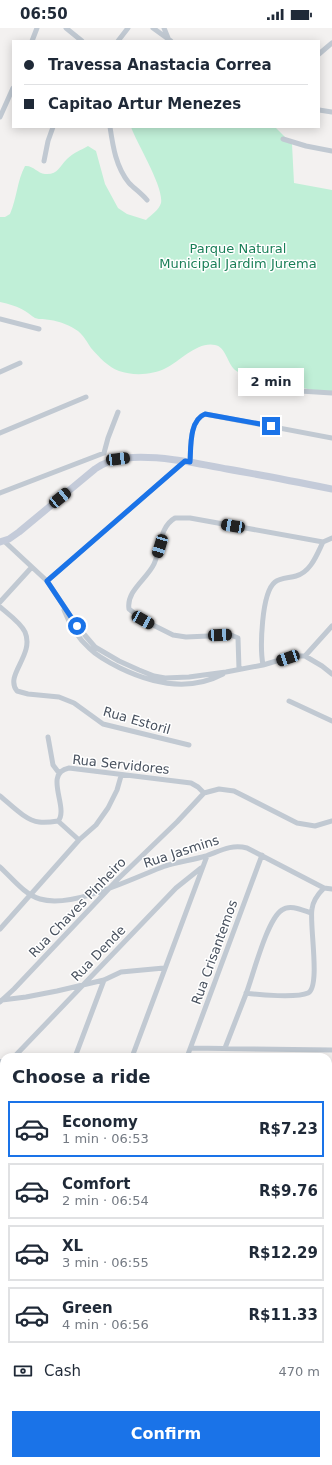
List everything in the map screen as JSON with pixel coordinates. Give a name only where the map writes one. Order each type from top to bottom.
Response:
[{"type":"main road","points":[[2,542],[19,532],[95,469],[108,461],[128,457],[187,461],[332,489]]},
{"type":"street","points":[[32,40],[37,28]]},
{"type":"street","points":[[66,28],[81,40]]},
{"type":"street","points":[[119,40],[128,28]]},
{"type":"street","points":[[153,28],[170,40]]},
{"type":"street","points":[[164,28],[170,40]]},
{"type":"street","points":[[320,53],[332,43]]},
{"type":"street","points":[[0,117],[12,90]]},
{"type":"street","points":[[320,110],[332,112]]},
{"type":"street","points":[[44,161],[53,128]]},
{"type":"street","points":[[110,128],[114,153],[122,173],[129,183],[147,200]]},
{"type":"street","points":[[283,139],[306,146],[332,151]]},
{"type":"street","points":[[0,319],[39,329]]},
{"type":"street","points":[[0,372],[20,363]]},
{"type":"street","points":[[251,382],[300,391],[332,393]]},
{"type":"street","points":[[0,433],[86,397]]},
{"type":"street","points":[[108,461],[104,453],[118,412]]},
{"type":"street","points":[[47,581],[187,461],[193,431],[197,420],[201,416],[205,414],[332,438]]},
{"type":"street","points":[[0,494],[104,453]]},
{"type":"street","points":[[240,669],[238,638],[236,636],[186,637],[173,635],[143,620],[129,609],[131,597],[138,585],[154,565],[162,534],[166,526],[175,518],[190,518],[324,542]]},
{"type":"street","points":[[263,665],[262,644],[264,609],[271,588],[275,582],[302,574],[312,563],[324,542],[332,538]]},
{"type":"street","points":[[2,542],[47,581],[62,603],[72,626],[90,649],[104,659],[132,674],[165,684],[180,684],[205,680],[217,677],[226,672],[263,665],[293,656],[305,656],[314,660],[332,674]]},
{"type":"street","points":[[0,602],[31,568]]},
{"type":"street","name":"Rua Estoril","points":[[0,607],[19,624],[26,637],[27,646],[25,655],[14,679],[14,684],[18,691],[28,694],[59,697],[74,703],[103,724],[189,745]]},
{"type":"street","points":[[305,656],[332,626]]},
{"type":"street","points":[[289,701],[332,721]]},
{"type":"street","points":[[48,737],[53,764],[59,773]]},
{"type":"street","name":"Rua Servidores","points":[[58,821],[61,811],[57,779],[59,773],[64,769],[69,768],[121,776],[191,783],[204,793]]},
{"type":"street","points":[[0,930],[79,840],[96,825],[108,808],[117,790],[121,776]]},
{"type":"street","points":[[204,793],[219,789],[234,791],[297,823],[315,826],[332,821]]},
{"type":"street","name":"Rua Chaves Pinheiro","points":[[1,1001],[204,793]]},
{"type":"street","points":[[0,796],[24,815],[35,821],[58,821],[79,840]]},
{"type":"street","name":"Rua Jasmins","points":[[31,896],[51,901],[75,898],[108,890],[167,866],[207,856],[228,847],[237,846],[246,848],[324,888],[332,890]]},
{"type":"street","points":[[133,1053],[201,868],[207,856]]},
{"type":"street","name":"Rua Crisantemos","points":[[189,1053],[262,856]]},
{"type":"street","points":[[0,867],[31,896]]},
{"type":"street","name":"Rua Dende","points":[[18,1053],[176,888],[201,868]]},
{"type":"street","points":[[246,993],[262,995],[300,994],[308,993],[312,989],[314,973],[311,913],[316,898],[324,888]]},
{"type":"street","points":[[224,1048],[271,924],[283,908],[288,907],[311,913]]},
{"type":"street","points":[[1,1001],[62,990],[104,980],[122,972],[164,968]]},
{"type":"street","points":[[77,1053],[104,980]]},
{"type":"street","points":[[14,989],[22,998]]},
{"type":"street","points":[[62,990],[67,994],[69,999]]},
{"type":"street","points":[[191,1048],[332,1050]]},
{"type":"green space","name":"Parque Natural Municipal Jardim Jurema","points":[[131,128],[276,128],[292,144],[294,183],[332,190],[332,393],[280,383],[269,383],[247,377],[232,367],[222,349],[215,345],[202,346],[189,352],[166,368],[155,372],[143,374],[125,373],[111,367],[104,361],[75,329],[57,321],[35,318],[19,308],[0,302],[0,217],[5,217],[10,214],[25,166],[45,174],[53,173],[56,172],[74,153],[88,146],[96,151],[105,184],[118,208],[127,214],[146,220],[159,208],[161,196],[158,187]]},
{"type":"route","points":[[77,626],[47,581],[185,461],[190,462],[193,431],[197,420],[205,414],[271,426]]}]
